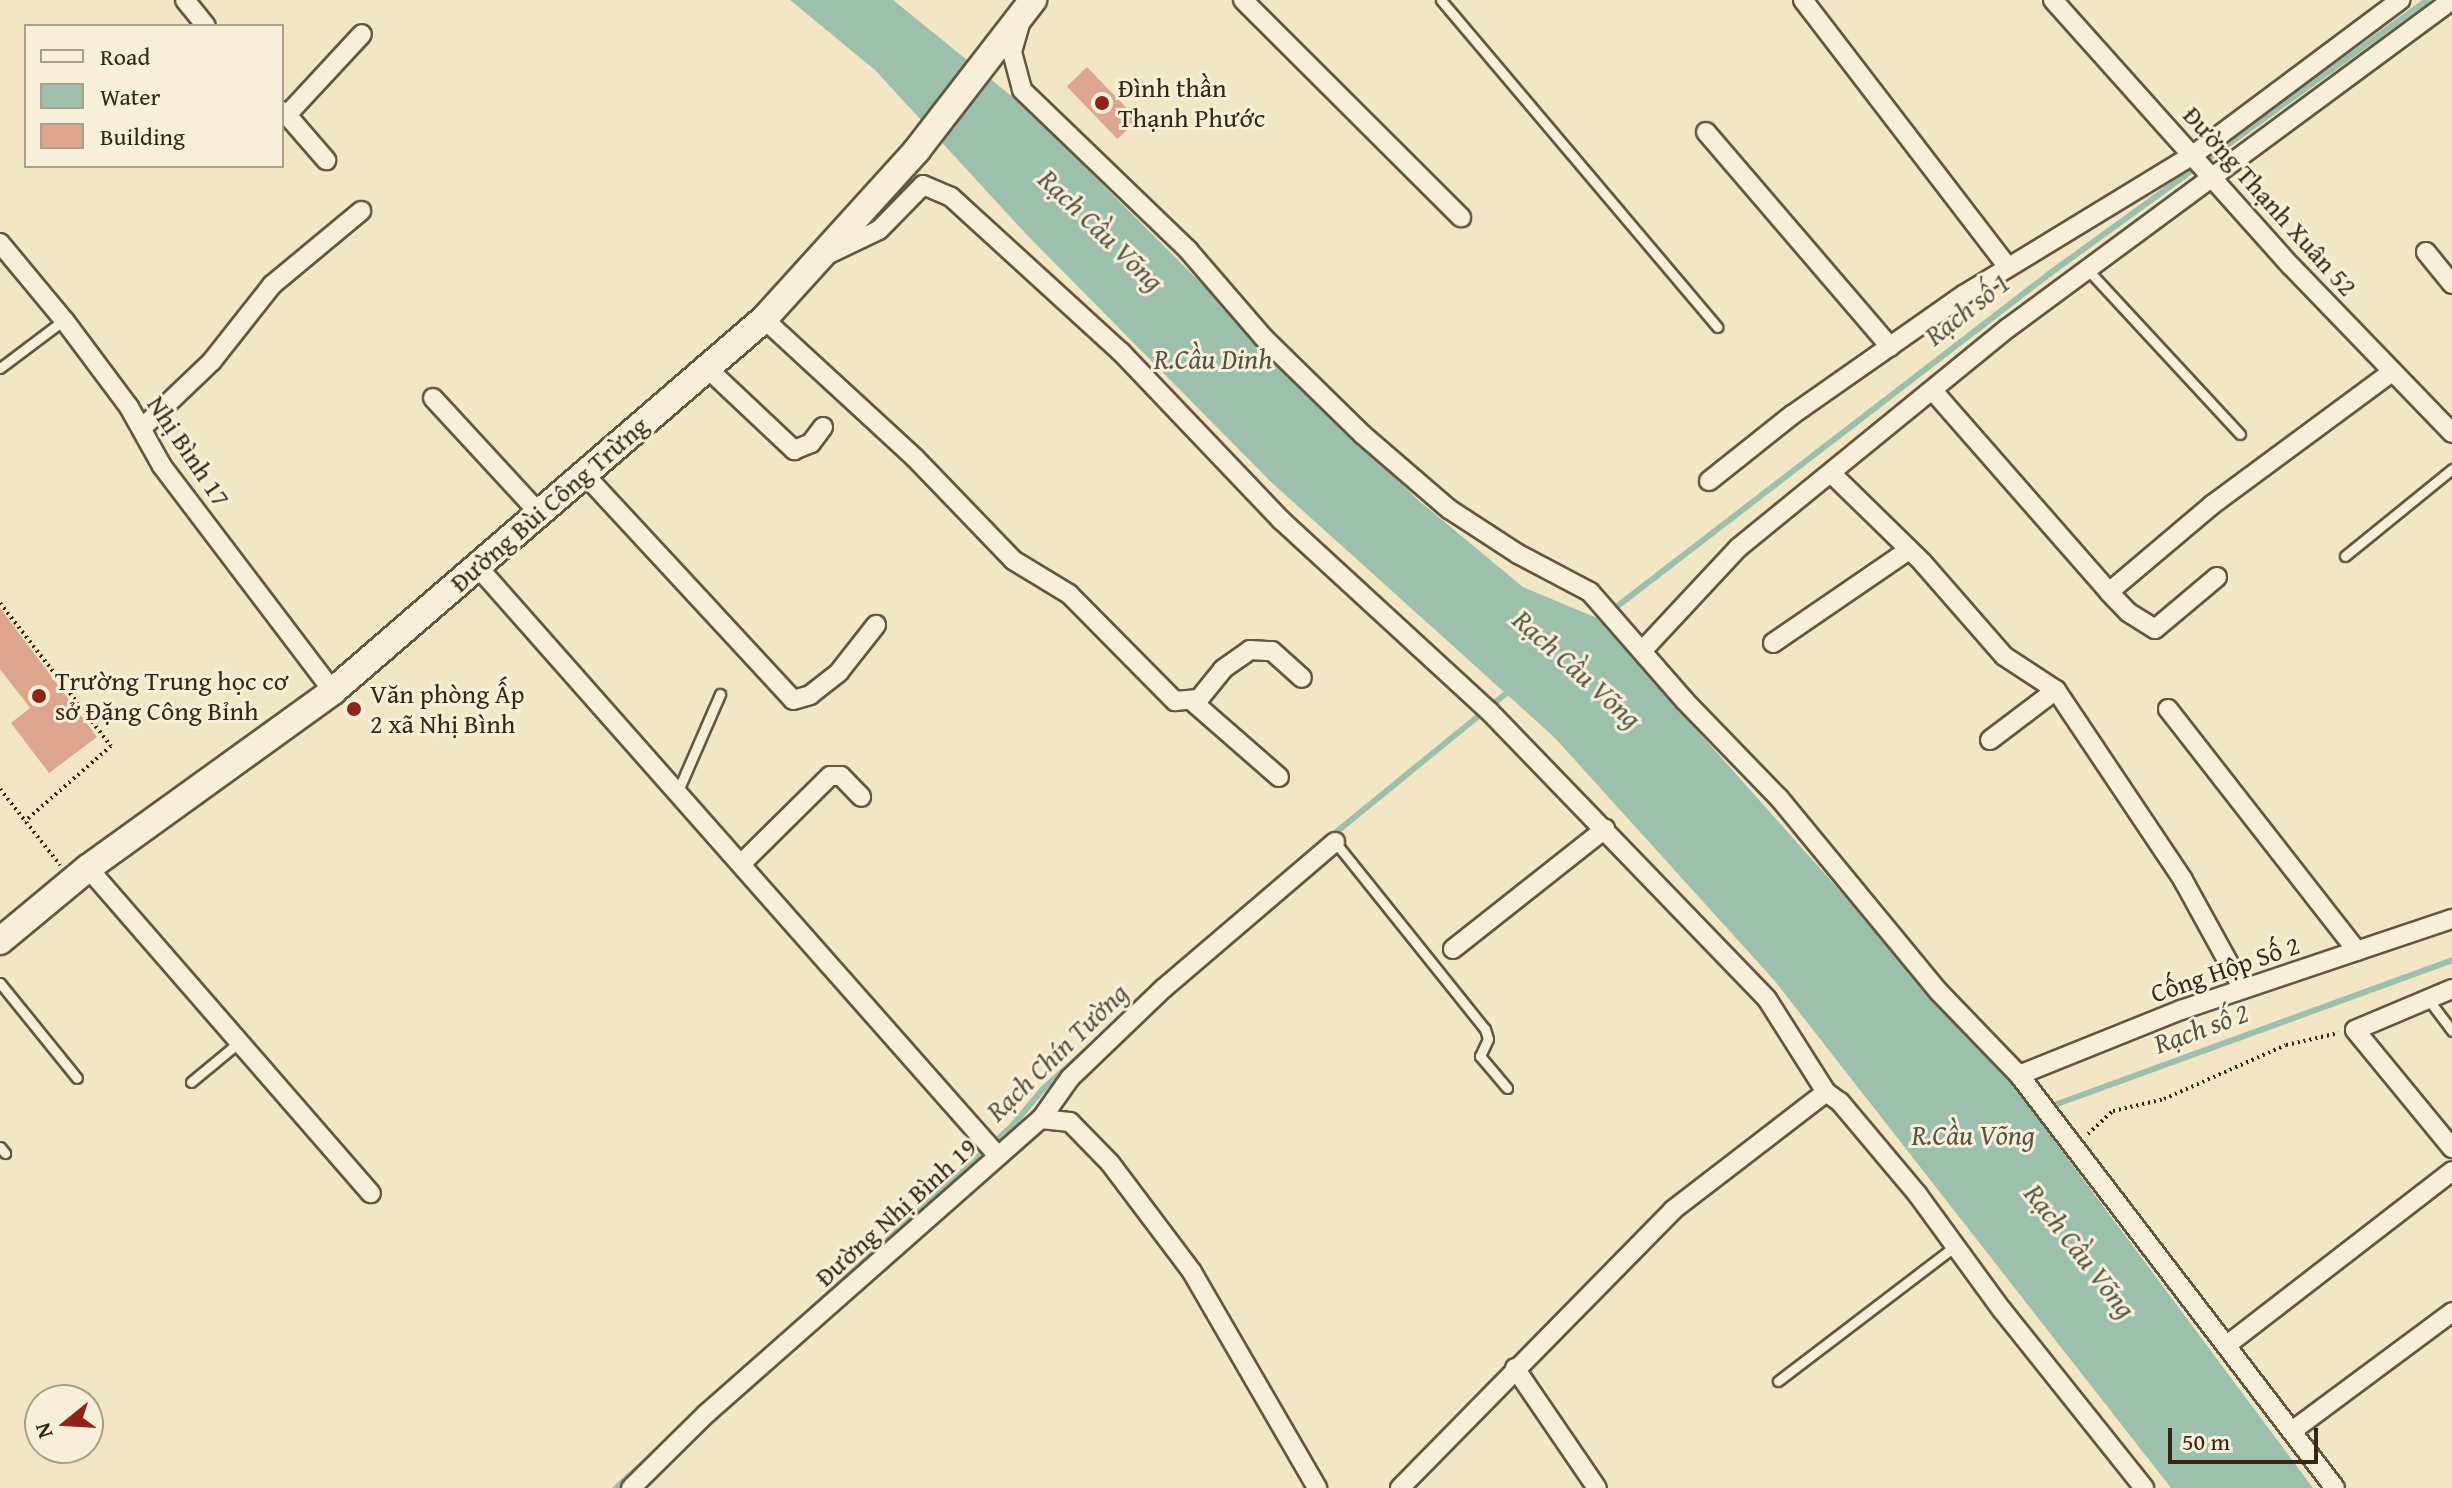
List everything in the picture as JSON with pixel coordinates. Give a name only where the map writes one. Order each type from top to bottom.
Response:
[{"type":"street","points":[[185,0],[204,24]]},
{"type":"street","points":[[1243,0],[1461,217]]},
{"type":"street","points":[[1803,0],[2007,266]]},
{"type":"street","name":"Đường Thạnh Xuân 52","points":[[2053,0],[2211,176],[2452,433]]},
{"type":"street","points":[[1709,481],[1890,347],[2007,266],[2193,155],[2400,0]]},
{"type":"street","points":[[1642,651],[1738,548],[1833,475],[2008,328],[2452,0]]},
{"type":"street","points":[[1028,7],[1012,52],[1022,90],[1188,250],[1264,338],[1362,434],[1449,509],[1518,554],[1590,592],[1779,798],[1939,992],[2019,1075],[2335,1488]]},
{"type":"street","name":"Đường Bùi Công Trừng","points":[[0,941],[80,874],[333,691],[764,319],[826,255],[917,150],[995,55],[1028,7]]},
{"type":"street","points":[[326,160],[284,113],[362,34]]},
{"type":"street","points":[[1706,132],[1890,347]]},
{"type":"street","points":[[826,255],[879,230],[923,185],[951,197],[1121,352],[1281,520],[1483,705],[1767,999],[1826,1092],[1876,1144],[2144,1488]]},
{"type":"street","points":[[142,428],[212,361],[272,285],[361,211]]},
{"type":"street","name":"Nhị Bình 17","points":[[0,243],[64,320],[142,428],[162,466],[333,691]]},
{"type":"street","points":[[2426,252],[2452,284]]},
{"type":"street","points":[[764,319],[915,458],[1013,560],[1069,594],[1175,701],[1193,702],[1279,777]]},
{"type":"street","points":[[707,368],[794,450],[811,443],[823,427]]},
{"type":"street","points":[[2109,592],[2212,505],[2392,372]]},
{"type":"street","points":[[1934,392],[2128,612],[2155,629],[2217,577]]},
{"type":"street","points":[[433,398],[540,514]]},
{"type":"street","points":[[585,475],[793,700],[810,695],[839,672],[876,625]]},
{"type":"street","points":[[1833,475],[1909,550],[2004,656],[2056,690],[2183,880],[2243,989]]},
{"type":"street","points":[[1773,643],[1909,550]]},
{"type":"street","points":[[477,566],[997,1155]]},
{"type":"street","points":[[1193,702],[1250,650],[1272,651],[1302,678]]},
{"type":"street","points":[[1990,740],[2056,690]]},
{"type":"street","points":[[2168,709],[2357,951]]},
{"type":"street","points":[[741,864],[830,776],[841,776],[861,797]]},
{"type":"street","points":[[1453,949],[1605,829]]},
{"type":"street","name":"Đường Nhị Bình 19","points":[[631,1488],[706,1414],[1041,1119],[1070,1078],[1164,988],[1335,842]]},
{"type":"street","points":[[80,874],[371,1193]]},
{"type":"street","name":"Cống Hộp Số 2","points":[[2019,1075],[2243,989],[2452,919]]},
{"type":"street","points":[[2452,989],[2355,1030],[2452,1148]]},
{"type":"street","points":[[1400,1488],[1673,1210],[1826,1092]]},
{"type":"street","points":[[1041,1119],[1070,1122],[1110,1163],[1192,1272],[1317,1488]]},
{"type":"street","points":[[2227,1345],[2452,1171]]},
{"type":"street","points":[[2292,1431],[2452,1312]]},
{"type":"street","points":[[1515,1368],[1597,1488]]},
{"type":"lane","points":[[1441,0],[1717,327]]},
{"type":"lane","points":[[2089,271],[2240,434]]},
{"type":"lane","points":[[0,368],[64,320]]},
{"type":"lane","points":[[2345,556],[2452,469]]},
{"type":"lane","points":[[677,793],[720,694]]},
{"type":"lane","points":[[1335,842],[1485,1029],[1488,1039],[1480,1056],[1507,1088]]},
{"type":"lane","points":[[0,983],[77,1078]]},
{"type":"lane","points":[[2428,999],[2452,1031]]},
{"type":"lane","points":[[191,1082],[237,1044]]},
{"type":"lane","points":[[1778,1381],[1955,1246]]},
{"type":"path","points":[[0,603],[111,746],[25,821]]},
{"type":"path","points":[[0,789],[25,821],[80,874]]},
{"type":"path","points":[[2074,1147],[2113,1111],[2164,1099],[2286,1045],[2355,1030]]},
{"type":"water","name":"R.Cầu Võng","points":[[790,0],[893,0],[1024,106],[1418,500],[1523,587],[1597,618],[2013,1085],[2313,1488],[2171,1488],[1774,980],[1554,737],[1271,482],[1027,235],[875,70]]},
{"type":"building","name":"Đình thần Thạnh Phước","points":[[1087,67],[1138,120],[1118,139],[1067,86]]},
{"type":"building","points":[[0,608],[97,737],[49,773],[11,723],[30,708],[0,669]]},
{"type":"waterway","name":"Rạch số 1","points":[[1611,611],[2049,274],[2427,0]]},
{"type":"waterway","name":"Rạch Chín Tường","points":[[1259,895],[1510,690]]},
{"type":"waterway","name":"Rạch số 2","points":[[2027,1115],[2452,960]]},
{"type":"waterway","name":"Rạch Chín Tường","points":[[616,1488],[1012,1126],[1043,1089],[1090,1047]]},
{"type":"place","name":"Đình thần Thạnh Phước","points":[[1102,103]]},
{"type":"place","name":"Trường Trung học cơ sở Đặng Công Bỉnh","points":[[39,696]]},
{"type":"place","name":"Văn phòng Ấp 2 xã Nhị Bình","points":[[354,709]]},
{"type":"water label","name":"Rạch Cầu Võng","points":[[1101,230]]},
{"type":"water label","name":"R.Cầu Dinh","points":[[1213,359]]},
{"type":"water label","name":"Rạch Cầu Võng","points":[[1577,669]]},
{"type":"water label","name":"Rạch Cầu Võng","points":[[2080,1251]]}]
